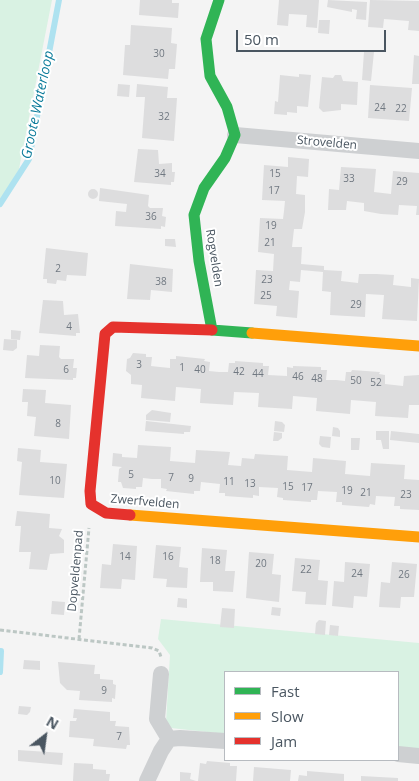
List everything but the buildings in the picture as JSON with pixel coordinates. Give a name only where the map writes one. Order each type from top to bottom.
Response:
[{"type":"street","points":[[219,0],[206,39],[210,76],[227,107],[235,135]]},
{"type":"street","name":"Strovelden","points":[[235,135],[419,151]]},
{"type":"street","name":"Rogvelden","points":[[212,330],[199,261],[194,216],[204,188],[225,158],[235,135]]},
{"type":"street","name":"Zwerfvelden","points":[[212,330],[113,327],[105,334],[90,491],[92,504],[106,514],[419,537]]},
{"type":"street","points":[[212,330],[419,346]]},
{"type":"street","points":[[161,674],[158,719],[170,739]]},
{"type":"street","points":[[147,781],[161,751],[170,739],[224,741]]},
{"type":"street","points":[[399,754],[419,756]]},
{"type":"path","name":"Dopveldenpad","points":[[79,639],[92,504]]},
{"type":"path","points":[[0,630],[159,651],[162,658],[161,674]]},
{"type":"green space","points":[[0,0],[52,0],[19,169],[0,204]]},
{"type":"green space","points":[[161,619],[419,643],[419,749],[399,748],[399,671],[224,671],[224,734],[171,728],[166,722],[170,655],[158,639]]},
{"type":"waterway","name":"Groote Waterloop","points":[[0,204],[29,159],[59,0]]},
{"type":"waterway","name":"Groote Waterloop","points":[[0,672],[1,651]]},
{"type":"traffic: fast","points":[[219,0],[206,39],[210,76],[227,107],[235,135],[225,158],[204,188],[194,215],[199,261],[212,330],[252,333]]},
{"type":"traffic: slow","points":[[252,333],[419,346]]},
{"type":"traffic: slow","points":[[130,515],[419,537]]},
{"type":"traffic: jam","points":[[130,515],[106,513],[91,504],[90,491],[105,334],[113,327],[212,330]]}]
